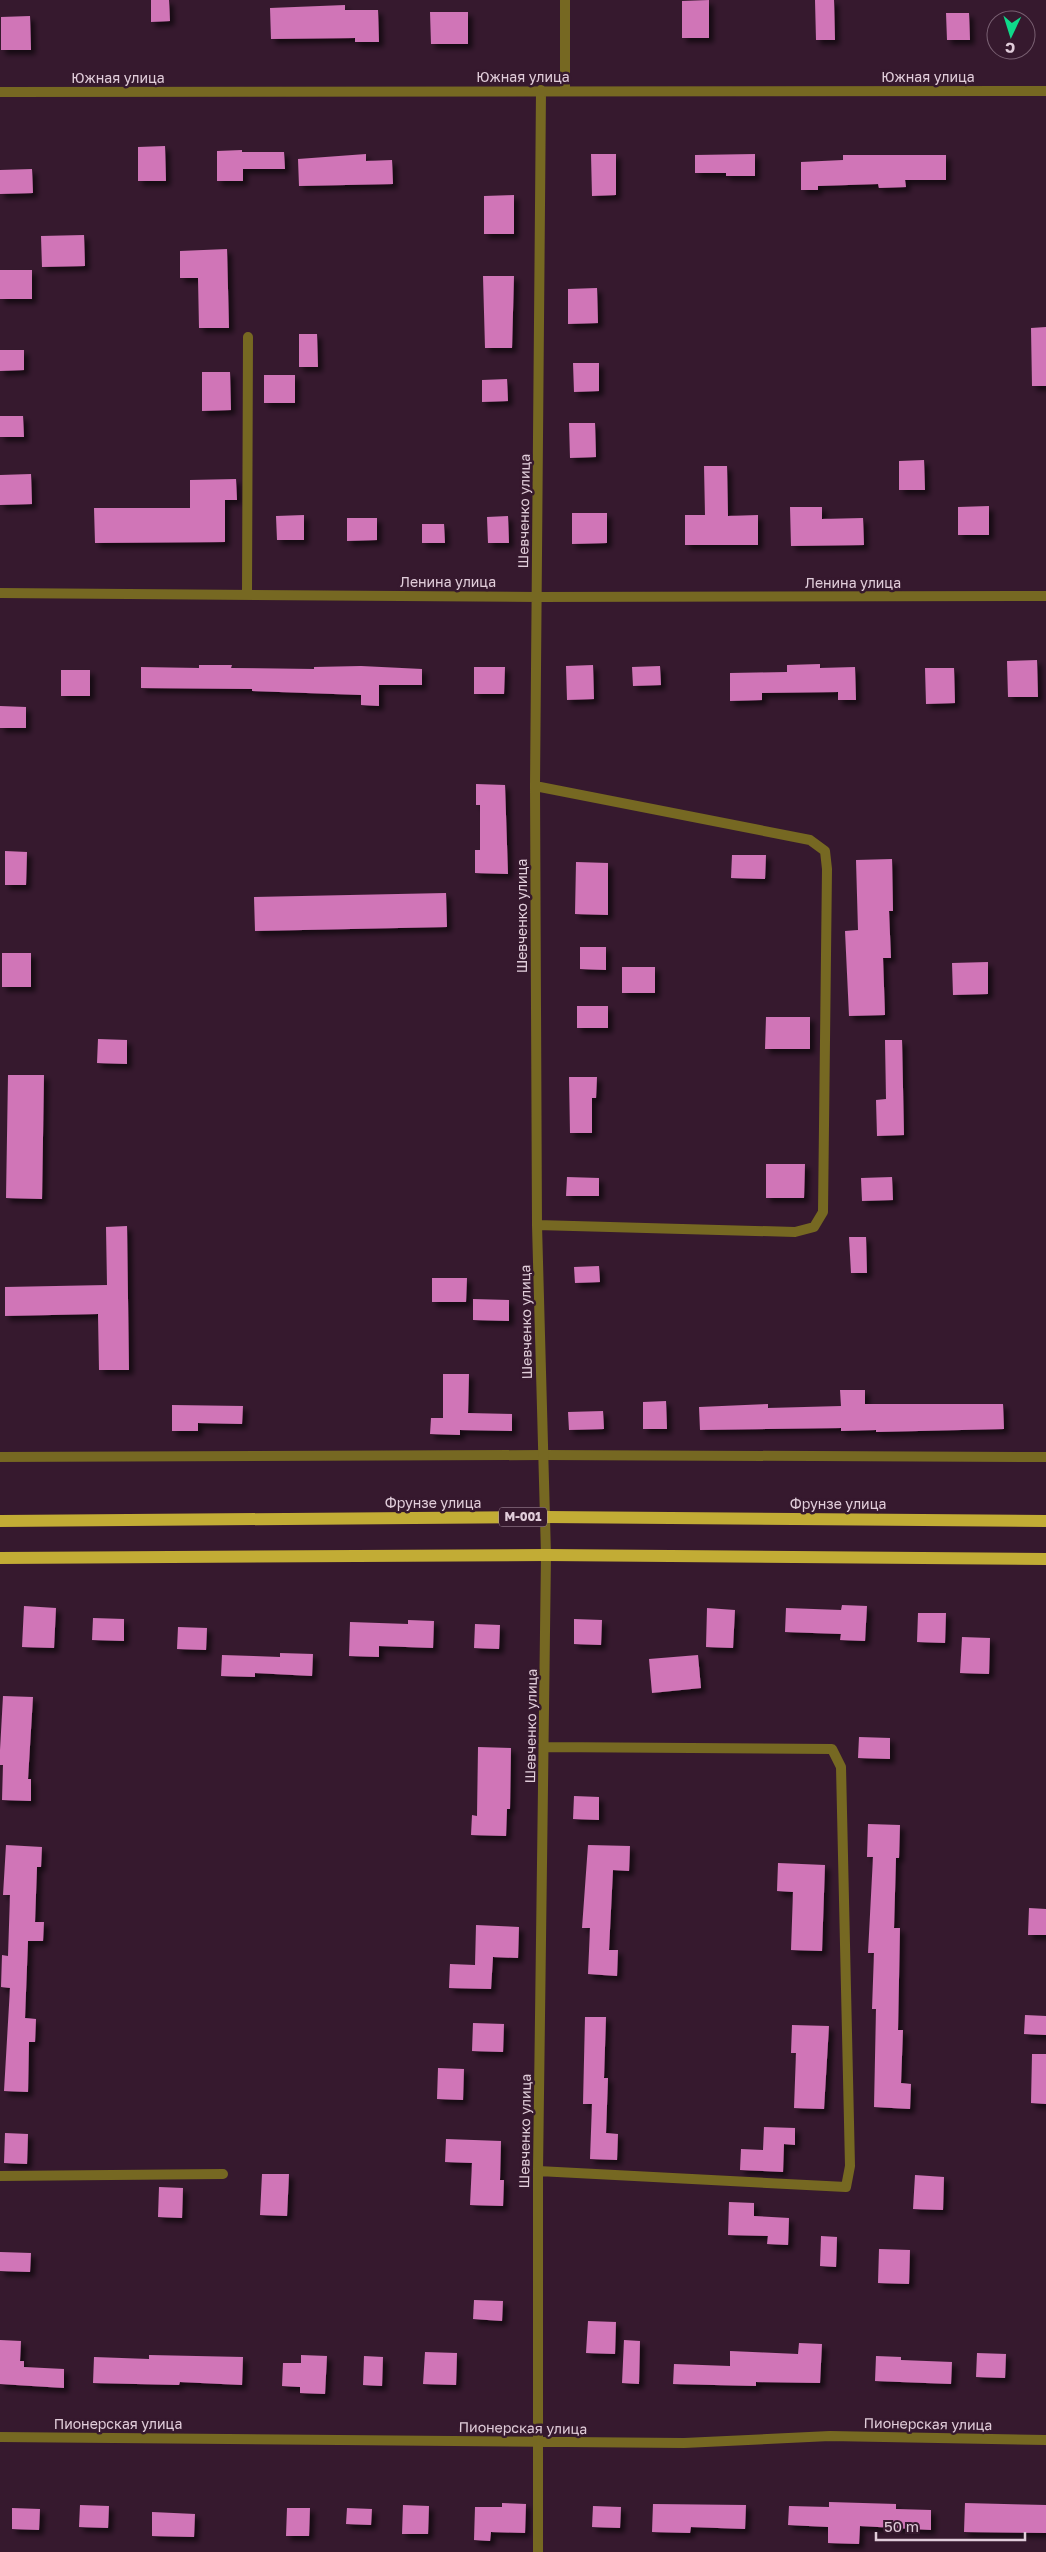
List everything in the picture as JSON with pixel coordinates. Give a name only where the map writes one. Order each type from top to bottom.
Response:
[{"type":"main road","name":"Фрунзе улица","points":[[0,1521],[546,1517],[1046,1521]]},
{"type":"main road","points":[[0,1558],[546,1555],[1046,1559]]},
{"type":"street","points":[[565,0],[565,90]]},
{"type":"street","name":"Шевченко улица","points":[[538,2552],[538,2171],[546,1555],[537,1225],[534,786],[541,90]]},
{"type":"street","name":"Южная улица","points":[[0,92],[1046,91]]},
{"type":"street","points":[[247,595],[248,337]]},
{"type":"street","name":"Ленина улица","points":[[0,593],[536,597],[1046,596]]},
{"type":"street","points":[[534,786],[810,840],[825,851],[827,868],[823,1212],[814,1226],[796,1232],[537,1225]]},
{"type":"street","points":[[0,1458],[543,1455],[1046,1457]]},
{"type":"street","points":[[538,2171],[846,2187],[850,2166],[841,1767],[832,1749],[545,1747]]},
{"type":"street","points":[[0,2176],[223,2174]]},
{"type":"street","name":"Пионерская улица","points":[[0,2437],[684,2443],[830,2436],[1046,2440]]},
{"type":"building","points":[[151,0],[169,0],[170,21],[151,22]]},
{"type":"building","points":[[709,0],[709,38],[682,38],[682,1]]},
{"type":"building","points":[[815,0],[834,0],[835,40],[816,40]]},
{"type":"building","points":[[345,5],[345,10],[378,10],[379,42],[355,42],[355,38],[271,39],[270,8]]},
{"type":"building","points":[[430,12],[468,12],[468,44],[431,44]]},
{"type":"building","points":[[946,13],[969,13],[970,40],[947,40]]},
{"type":"building","points":[[30,16],[31,50],[1,50],[1,17]]},
{"type":"building","points":[[165,146],[166,181],[138,181],[138,147]]},
{"type":"building","points":[[242,150],[242,152],[284,152],[285,169],[243,169],[243,181],[217,181],[217,151]]},
{"type":"building","points":[[366,154],[366,161],[392,160],[393,184],[299,186],[298,159]]},
{"type":"building","points":[[591,154],[616,154],[616,195],[592,196]]},
{"type":"building","points":[[755,154],[755,176],[726,176],[726,173],[695,173],[695,155]]},
{"type":"building","points":[[843,155],[946,155],[946,180],[905,180],[906,187],[879,188],[878,184],[818,186],[818,190],[801,190],[801,162],[843,160]]},
{"type":"building","points":[[32,169],[33,193],[0,194],[0,170]]},
{"type":"building","points":[[514,195],[514,234],[484,234],[484,196]]},
{"type":"building","points":[[84,235],[85,266],[42,267],[41,236]]},
{"type":"building","points":[[227,249],[229,328],[199,328],[198,278],[180,278],[180,251]]},
{"type":"building","points":[[0,270],[32,270],[32,299],[0,299]]},
{"type":"building","points":[[483,276],[514,276],[512,348],[485,348]]},
{"type":"building","points":[[597,288],[598,323],[568,324],[568,289]]},
{"type":"building","points":[[1046,327],[1046,386],[1032,386],[1031,328]]},
{"type":"building","points":[[299,334],[317,334],[318,367],[299,367]]},
{"type":"building","points":[[0,350],[24,350],[24,370],[0,371]]},
{"type":"building","points":[[573,363],[599,363],[599,391],[574,392]]},
{"type":"building","points":[[202,372],[230,372],[231,410],[202,411]]},
{"type":"building","points":[[264,375],[295,375],[295,403],[264,403]]},
{"type":"building","points":[[507,379],[508,401],[482,402],[482,380]]},
{"type":"building","points":[[0,416],[23,416],[24,437],[0,437]]},
{"type":"building","points":[[569,423],[595,423],[596,457],[570,458]]},
{"type":"building","points":[[924,460],[925,490],[899,490],[899,461]]},
{"type":"building","points":[[704,466],[727,466],[728,516],[758,515],[758,545],[685,545],[685,515],[705,515]]},
{"type":"building","points":[[31,474],[32,504],[0,505],[0,475]]},
{"type":"building","points":[[236,479],[237,500],[225,500],[225,542],[95,543],[94,508],[190,508],[190,480]]},
{"type":"building","points":[[989,506],[989,535],[958,535],[958,507]]},
{"type":"building","points":[[790,507],[822,507],[822,519],[863,518],[864,545],[791,546]]},
{"type":"building","points":[[572,513],[607,513],[607,543],[572,544]]},
{"type":"building","points":[[304,515],[304,540],[277,540],[276,516]]},
{"type":"building","points":[[508,516],[509,543],[488,543],[487,517]]},
{"type":"building","points":[[347,518],[377,518],[377,540],[347,541]]},
{"type":"building","points":[[422,524],[444,524],[445,543],[422,543]]},
{"type":"building","points":[[1037,660],[1038,697],[1008,697],[1007,661]]},
{"type":"building","points":[[820,664],[820,668],[855,667],[856,700],[838,700],[838,692],[762,693],[762,700],[730,701],[730,673],[787,672],[787,665]]},
{"type":"building","points":[[199,665],[232,665],[231,668],[314,669],[314,667],[361,666],[422,669],[422,685],[379,685],[379,706],[361,705],[361,695],[252,691],[252,689],[141,688],[141,667],[199,668]]},
{"type":"building","points":[[593,665],[594,699],[567,700],[566,666]]},
{"type":"building","points":[[660,666],[661,685],[633,686],[632,667]]},
{"type":"building","points":[[474,667],[505,667],[504,694],[474,694]]},
{"type":"building","points":[[925,668],[954,668],[955,703],[926,704]]},
{"type":"building","points":[[61,670],[90,670],[90,696],[61,696]]},
{"type":"building","points":[[0,706],[26,707],[26,728],[0,728]]},
{"type":"building","points":[[476,784],[505,785],[508,874],[475,873],[475,850],[480,850],[480,805],[476,805]]},
{"type":"building","points":[[5,851],[27,852],[26,885],[5,885]]},
{"type":"building","points":[[732,855],[766,855],[765,879],[731,878]]},
{"type":"building","points":[[892,859],[893,911],[889,911],[891,958],[883,958],[885,1015],[849,1016],[845,931],[858,930],[856,860]]},
{"type":"building","points":[[576,862],[608,863],[608,915],[575,914]]},
{"type":"building","points":[[446,893],[447,927],[255,931],[254,897]]},
{"type":"building","points":[[580,947],[606,947],[606,970],[580,969]]},
{"type":"building","points":[[2,953],[31,953],[31,987],[2,987]]},
{"type":"building","points":[[988,962],[988,994],[953,995],[952,963]]},
{"type":"building","points":[[622,967],[655,967],[655,993],[622,993]]},
{"type":"building","points":[[577,1006],[608,1006],[608,1028],[577,1028]]},
{"type":"building","points":[[766,1017],[810,1017],[810,1049],[765,1049]]},
{"type":"building","points":[[98,1039],[127,1040],[127,1064],[97,1063]]},
{"type":"building","points":[[885,1040],[902,1040],[904,1135],[877,1136],[876,1100],[886,1099]]},
{"type":"building","points":[[8,1075],[44,1075],[42,1199],[6,1198]]},
{"type":"building","points":[[569,1077],[597,1077],[596,1098],[592,1098],[592,1133],[570,1133]]},
{"type":"building","points":[[766,1164],[805,1164],[804,1198],[766,1198]]},
{"type":"building","points":[[567,1177],[599,1178],[599,1196],[566,1196]]},
{"type":"building","points":[[892,1177],[893,1200],[862,1201],[861,1178]]},
{"type":"building","points":[[127,1226],[129,1370],[99,1370],[98,1314],[5,1316],[5,1287],[107,1285],[106,1227]]},
{"type":"building","points":[[849,1237],[866,1237],[867,1273],[851,1273]]},
{"type":"building","points":[[599,1266],[600,1282],[575,1283],[574,1267]]},
{"type":"building","points":[[432,1278],[467,1278],[466,1302],[432,1302]]},
{"type":"building","points":[[473,1299],[509,1300],[509,1321],[473,1320]]},
{"type":"building","points":[[443,1374],[469,1374],[468,1413],[512,1414],[512,1431],[460,1430],[460,1435],[430,1434],[431,1418],[443,1418]]},
{"type":"building","points":[[840,1390],[865,1390],[865,1404],[1003,1404],[1004,1429],[876,1432],[876,1430],[841,1431],[841,1428],[700,1430],[699,1407],[768,1404],[768,1408],[841,1406]]},
{"type":"building","points":[[666,1401],[667,1429],[643,1429],[643,1402]]},
{"type":"building","points":[[172,1405],[243,1406],[242,1424],[198,1423],[198,1431],[172,1431]]},
{"type":"building","points":[[603,1411],[604,1429],[569,1430],[568,1412]]},
{"type":"building","points":[[842,1605],[867,1606],[865,1641],[840,1640],[841,1634],[785,1632],[786,1608],[841,1610]]},
{"type":"building","points":[[24,1606],[56,1608],[54,1648],[22,1647]]},
{"type":"building","points":[[707,1608],[735,1610],[733,1648],[706,1647]]},
{"type":"building","points":[[918,1613],[946,1613],[945,1643],[917,1642]]},
{"type":"building","points":[[93,1618],[124,1619],[124,1641],[92,1640]]},
{"type":"building","points":[[574,1619],[602,1620],[601,1645],[574,1644]]},
{"type":"building","points":[[408,1620],[434,1621],[433,1648],[379,1646],[379,1657],[349,1656],[350,1622],[408,1624]]},
{"type":"building","points":[[475,1624],[500,1625],[499,1649],[474,1648]]},
{"type":"building","points":[[178,1627],[207,1628],[206,1650],[177,1649]]},
{"type":"building","points":[[962,1637],[990,1638],[989,1674],[960,1673]]},
{"type":"building","points":[[280,1653],[313,1654],[312,1676],[255,1673],[255,1677],[221,1676],[222,1655],[280,1657]]},
{"type":"building","points":[[698,1655],[701,1688],[652,1693],[649,1659]]},
{"type":"building","points":[[3,1696],[33,1697],[28,1779],[31,1779],[31,1801],[2,1800],[3,1765],[0,1765],[0,1750]]},
{"type":"building","points":[[859,1737],[890,1738],[890,1759],[858,1758]]},
{"type":"building","points":[[478,1747],[511,1748],[510,1809],[507,1809],[506,1836],[471,1835],[472,1815],[477,1816]]},
{"type":"building","points":[[574,1796],[599,1797],[599,1820],[573,1819]]},
{"type":"building","points":[[868,1824],[900,1825],[899,1858],[896,1858],[894,1928],[900,1928],[898,2030],[903,2030],[901,2083],[911,2084],[910,2109],[874,2107],[876,2009],[872,2009],[874,1953],[868,1953],[873,1857],[867,1857]]},
{"type":"building","points":[[6,1845],[42,1847],[41,1867],[37,1867],[35,1922],[44,1922],[43,1941],[28,1941],[25,2018],[36,2019],[35,2042],[29,2042],[28,2092],[4,2091],[10,1988],[1,1987],[2,1955],[8,1956],[10,1895],[3,1895]]},
{"type":"building","points":[[588,1845],[630,1846],[629,1871],[613,1870],[609,1950],[618,1950],[617,1976],[588,1974],[590,1928],[582,1928]]},
{"type":"building","points":[[778,1863],[825,1865],[822,1951],[791,1950],[793,1892],[777,1891]]},
{"type":"building","points":[[1029,1908],[1046,1909],[1046,1935],[1028,1935]]},
{"type":"building","points":[[476,1925],[519,1927],[518,1958],[493,1957],[491,1989],[449,1988],[450,1964],[475,1965]]},
{"type":"building","points":[[1025,2015],[1046,2016],[1046,2035],[1024,2034]]},
{"type":"building","points":[[585,2017],[606,2017],[604,2078],[608,2078],[606,2133],[618,2134],[617,2160],[590,2159],[592,2104],[583,2104]]},
{"type":"building","points":[[473,2023],[504,2024],[503,2052],[472,2051]]},
{"type":"building","points":[[792,2025],[829,2026],[824,2109],[794,2108],[796,2053],[791,2053]]},
{"type":"building","points":[[1032,2054],[1046,2054],[1046,2104],[1031,2103]]},
{"type":"building","points":[[438,2068],[464,2069],[463,2100],[437,2099]]},
{"type":"building","points":[[764,2127],[795,2128],[795,2145],[784,2144],[783,2172],[740,2170],[741,2149],[763,2150]]},
{"type":"building","points":[[5,2133],[28,2134],[27,2164],[4,2163]]},
{"type":"building","points":[[446,2139],[501,2141],[500,2180],[504,2180],[503,2206],[470,2205],[472,2163],[445,2162]]},
{"type":"building","points":[[262,2174],[289,2174],[287,2216],[260,2215]]},
{"type":"building","points":[[915,2175],[944,2177],[943,2210],[913,2209]]},
{"type":"building","points":[[159,2187],[183,2188],[182,2218],[158,2217]]},
{"type":"building","points":[[729,2202],[754,2203],[754,2216],[789,2218],[788,2245],[767,2244],[768,2236],[728,2235]]},
{"type":"building","points":[[821,2236],[837,2237],[836,2267],[820,2266]]},
{"type":"building","points":[[879,2249],[910,2250],[909,2284],[878,2283]]},
{"type":"building","points":[[0,2252],[31,2253],[30,2272],[0,2271]]},
{"type":"building","points":[[474,2300],[503,2301],[502,2321],[473,2319]]},
{"type":"building","points":[[588,2321],[616,2322],[615,2354],[586,2353]]},
{"type":"building","points":[[0,2340],[21,2341],[20,2361],[24,2361],[24,2367],[64,2369],[64,2388],[0,2384]]},
{"type":"building","points":[[624,2340],[640,2341],[639,2384],[622,2383]]},
{"type":"building","points":[[799,2343],[822,2344],[820,2383],[756,2382],[756,2386],[673,2384],[674,2364],[730,2366],[730,2351],[798,2354]]},
{"type":"building","points":[[425,2352],[457,2353],[456,2385],[423,2384]]},
{"type":"building","points":[[977,2353],[1006,2354],[1005,2378],[976,2377]]},
{"type":"building","points":[[149,2355],[243,2357],[242,2385],[180,2382],[179,2385],[93,2383],[94,2357],[149,2359]]},
{"type":"building","points":[[301,2355],[327,2356],[325,2394],[300,2393],[300,2387],[282,2386],[283,2363],[301,2363]]},
{"type":"building","points":[[364,2356],[383,2357],[382,2386],[363,2385]]},
{"type":"building","points":[[876,2356],[901,2357],[901,2360],[952,2362],[951,2384],[875,2381]]},
{"type":"building","points":[[829,2502],[896,2504],[896,2509],[931,2510],[931,2530],[860,2526],[859,2544],[828,2543],[828,2527],[788,2525],[789,2506],[829,2507]]},
{"type":"building","points":[[502,2503],[526,2504],[525,2533],[491,2532],[490,2541],[474,2540],[475,2507],[502,2507]]},
{"type":"building","points":[[965,2503],[1046,2505],[1046,2533],[964,2532]]},
{"type":"building","points":[[653,2504],[746,2505],[745,2529],[691,2527],[690,2533],[652,2532]]},
{"type":"building","points":[[80,2505],[109,2506],[108,2528],[79,2527]]},
{"type":"building","points":[[403,2505],[429,2506],[428,2534],[402,2534]]},
{"type":"building","points":[[593,2506],[621,2507],[620,2528],[592,2527]]},
{"type":"building","points":[[12,2508],[40,2509],[39,2530],[12,2529]]},
{"type":"building","points":[[287,2508],[310,2508],[309,2536],[286,2536]]},
{"type":"building","points":[[347,2508],[372,2509],[371,2525],[346,2524]]},
{"type":"building","points":[[152,2512],[195,2514],[194,2537],[152,2536]]}]
